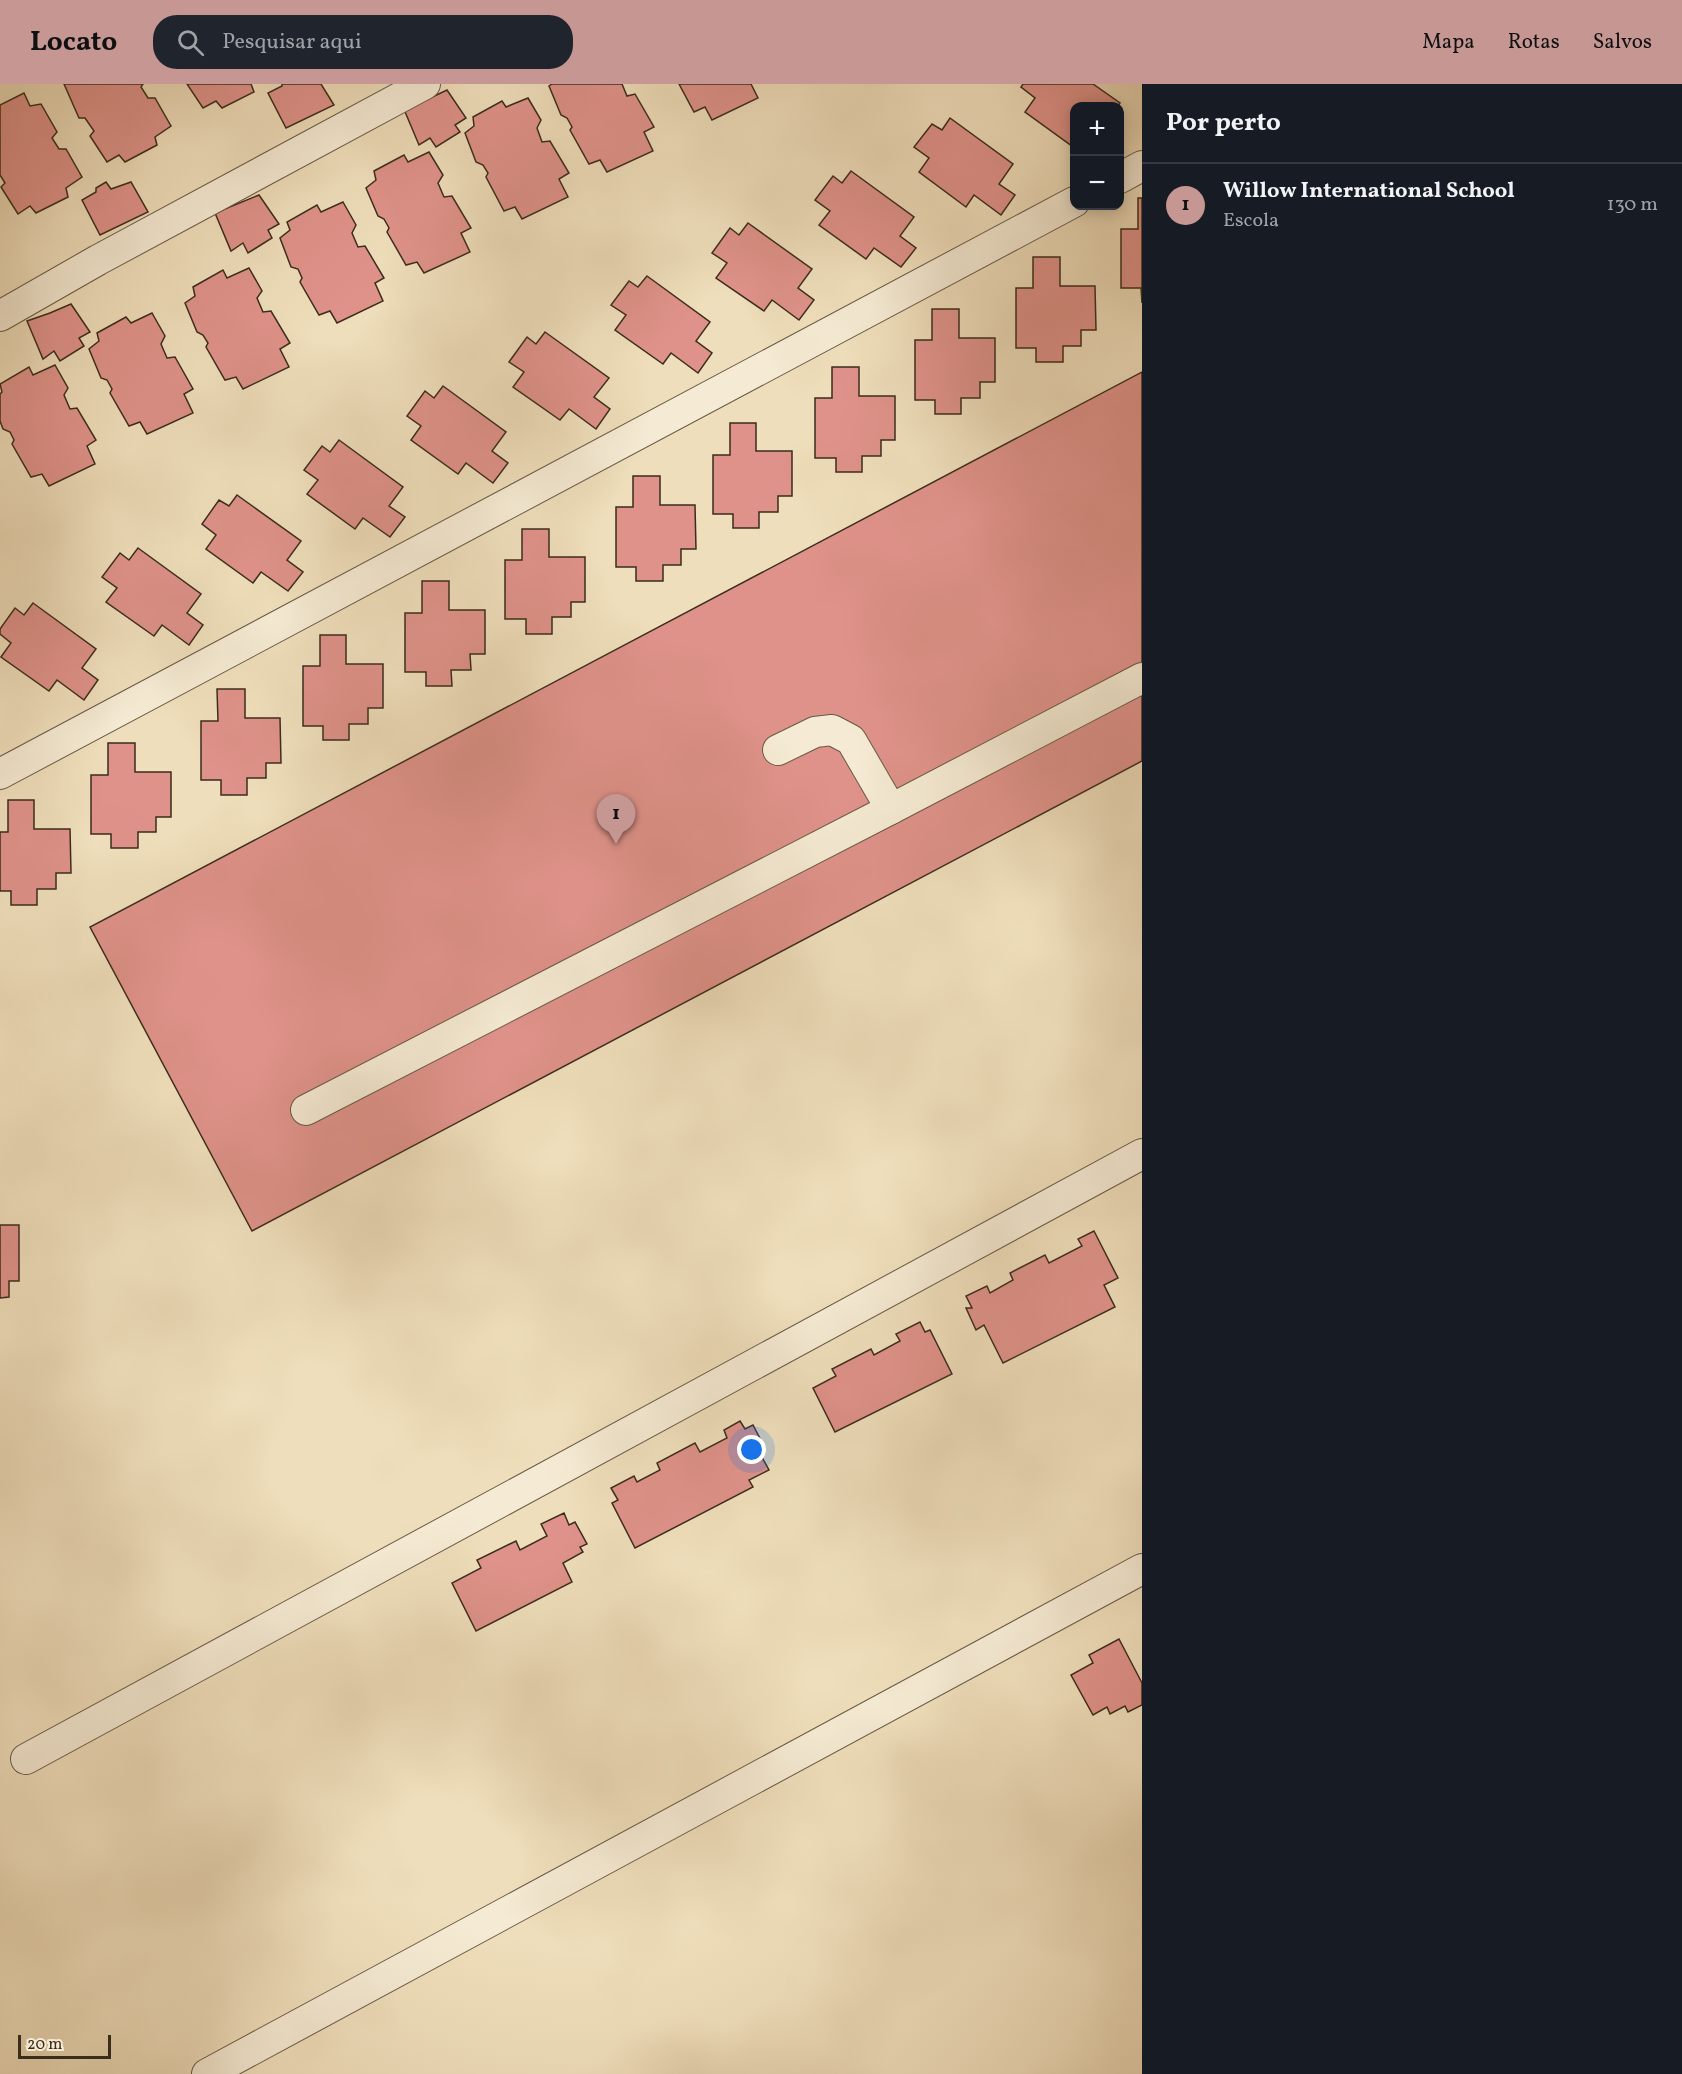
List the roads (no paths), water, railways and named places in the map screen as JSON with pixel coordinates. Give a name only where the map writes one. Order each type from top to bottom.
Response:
[{"type":"street","points":[[0,316],[98,260],[425,84]]},
{"type":"street","points":[[1124,175],[1142,166]]},
{"type":"street","points":[[0,774],[1070,204]]},
{"type":"street","points":[[306,1110],[1142,678]]},
{"type":"street","points":[[778,750],[815,732],[832,730],[851,740],[891,809]]},
{"type":"street","points":[[27,1759],[1142,1154]]},
{"type":"street","points":[[207,2074],[1142,1569]]},
{"type":"place","name":"Willow International School","points":[[616,844]]}]
